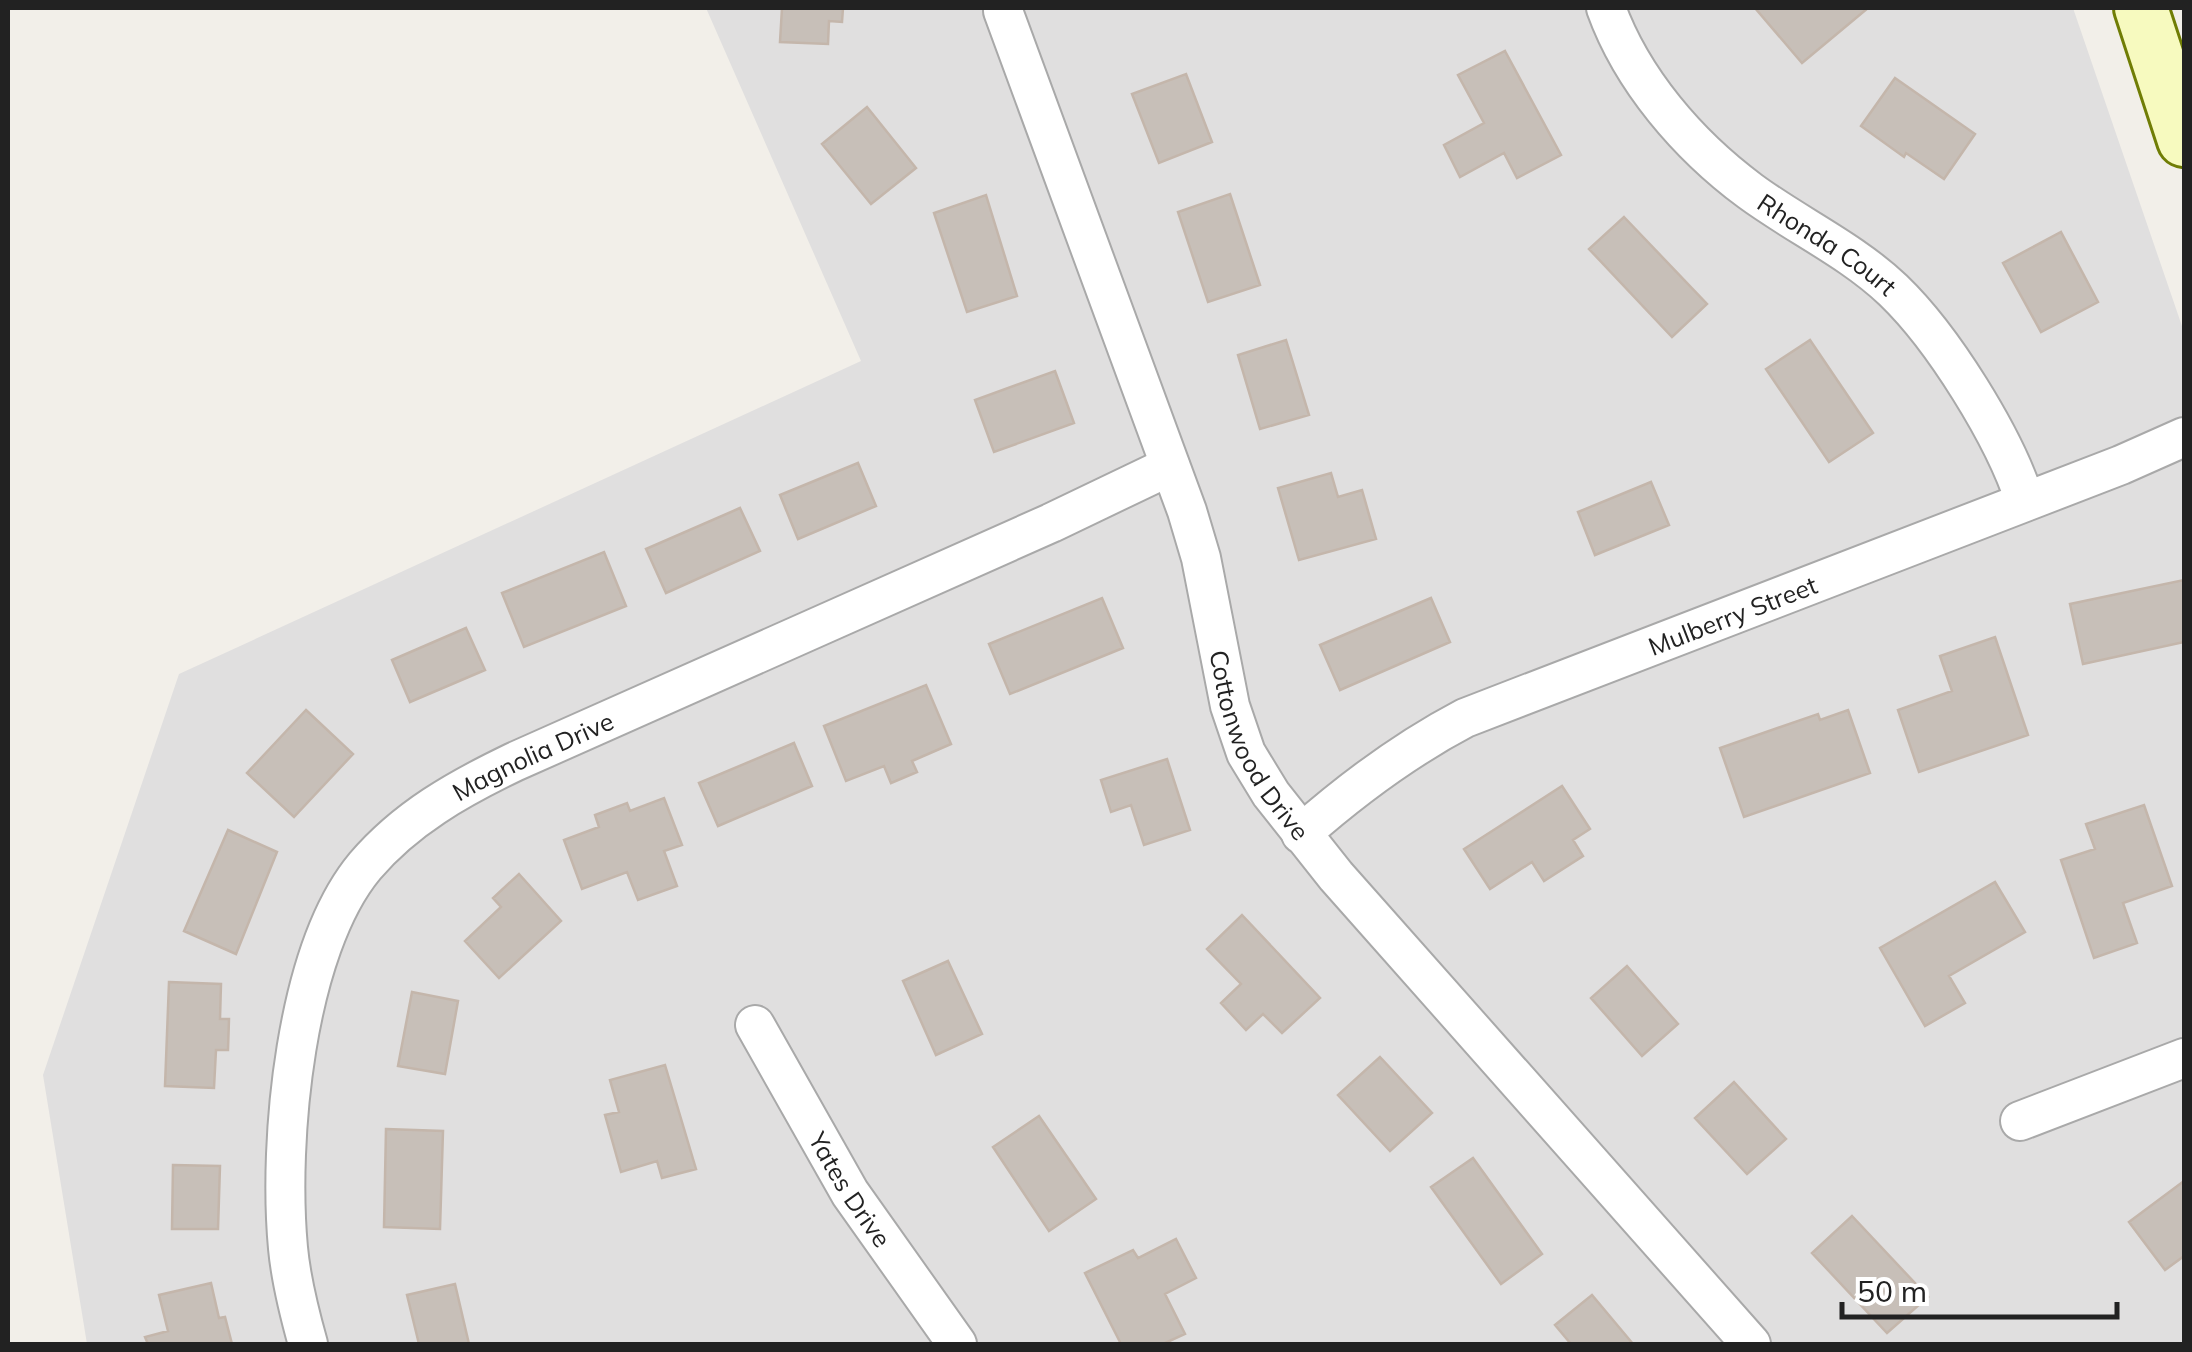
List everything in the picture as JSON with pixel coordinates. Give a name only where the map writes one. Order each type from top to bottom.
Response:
[{"type":"main road","points":[[2141,8],[2184,140]]},
{"type":"street","name":"Rhonda Court","points":[[1606,8],[1635,66],[1688,136],[1751,192],[1858,262],[1922,321],[1946,353],[2015,470],[2025,502]]},
{"type":"street","name":"Cottonwood Drive","points":[[1004,11],[1201,558],[1230,706],[1246,753],[1301,834],[1751,1344]]},
{"type":"street","name":"Mulberry Street","points":[[1301,834],[1358,784],[1422,740],[1464,718],[2025,502],[2184,436]]},
{"type":"street","name":"Magnolia Drive","points":[[308,1344],[296,1298],[286,1197],[292,1094],[307,997],[338,906],[364,868],[395,834],[432,806],[514,762],[1051,523],[1170,466]]},
{"type":"street","name":"Yates Drive","points":[[755,1025],[850,1192],[957,1344]]},
{"type":"street","points":[[2020,1122],[2184,1058]]},
{"type":"shaded area","points":[[706,8],[2073,8],[2184,332],[2184,1344],[87,1344],[43,1075],[179,674],[861,361]]},
{"type":"building","points":[[782,8],[843,8],[842,22],[829,21],[828,44],[780,42]]},
{"type":"building","points":[[1755,8],[1868,8],[1802,63]]},
{"type":"building","points":[[1505,51],[1561,155],[1517,178],[1504,153],[1460,177],[1444,145],[1484,123],[1458,75]]},
{"type":"building","points":[[1186,74],[1212,142],[1159,163],[1132,94]]},
{"type":"building","points":[[1895,78],[1975,134],[1944,179],[1861,126]]},
{"type":"building","points":[[867,107],[916,168],[871,204],[822,144]]},
{"type":"building","points":[[1230,194],[1260,285],[1208,302],[1178,212]]},
{"type":"building","points":[[986,195],[1017,296],[967,312],[934,213]]},
{"type":"building","points":[[1624,217],[1707,304],[1672,337],[1589,249]]},
{"type":"building","points":[[2061,232],[2098,302],[2041,332],[2003,263]]},
{"type":"building","points":[[1286,340],[1309,415],[1260,429],[1238,355]]},
{"type":"building","points":[[1810,340],[1873,433],[1829,462],[1766,369]]},
{"type":"building","points":[[1055,371],[1074,423],[994,452],[975,400]]},
{"type":"building","points":[[858,463],[876,506],[798,539],[780,495]]},
{"type":"building","points":[[1331,473],[1338,497],[1362,490],[1376,539],[1299,560],[1278,488]]},
{"type":"building","points":[[1651,482],[1669,525],[1595,555],[1578,512]]},
{"type":"building","points":[[740,508],[760,551],[666,593],[646,549]]},
{"type":"building","points":[[604,552],[626,606],[524,647],[502,593]]},
{"type":"building","points":[[2184,580],[2184,642],[2083,664],[2070,604]]},
{"type":"building","points":[[1102,598],[1123,648],[1010,694],[989,644]]},
{"type":"building","points":[[1431,598],[1450,642],[1340,690],[1320,645]]},
{"type":"building","points":[[466,628],[485,670],[410,702],[392,660]]},
{"type":"building","points":[[1995,637],[2028,735],[1919,772],[1898,710],[1952,691],[1940,656]]},
{"type":"building","points":[[926,685],[951,744],[912,761],[917,772],[891,783],[884,766],[846,781],[824,726]]},
{"type":"building","points":[[306,710],[353,754],[294,817],[247,773]]},
{"type":"building","points":[[1848,710],[1870,773],[1744,817],[1720,748],[1818,714],[1820,720]]},
{"type":"building","points":[[794,743],[812,786],[718,826],[699,783]]},
{"type":"building","points":[[1167,759],[1190,830],[1144,845],[1131,805],[1111,812],[1101,780]]},
{"type":"building","points":[[1562,786],[1590,829],[1573,840],[1583,856],[1544,881],[1532,862],[1490,889],[1464,849]]},
{"type":"building","points":[[664,798],[682,845],[664,851],[677,886],[638,900],[627,872],[582,889],[564,840],[599,827],[595,815],[627,803],[630,811]]},
{"type":"building","points":[[2144,805],[2172,886],[2123,903],[2137,943],[2094,958],[2061,860],[2095,849],[2086,824]]},
{"type":"building","points":[[228,830],[277,852],[236,954],[184,931]]},
{"type":"building","points":[[519,874],[561,921],[499,978],[465,941],[501,907],[493,898]]},
{"type":"building","points":[[1995,882],[2025,932],[1949,976],[1965,1003],[1925,1026],[1880,948]]},
{"type":"building","points":[[1242,915],[1320,998],[1282,1033],[1263,1014],[1246,1030],[1221,1003],[1241,984],[1207,949]]},
{"type":"building","points":[[948,961],[982,1034],[936,1055],[903,981]]},
{"type":"building","points":[[1627,966],[1678,1024],[1642,1056],[1591,998]]},
{"type":"building","points":[[169,982],[221,984],[220,1019],[229,1019],[228,1050],[216,1050],[214,1088],[165,1086]]},
{"type":"building","points":[[412,992],[458,1001],[445,1074],[398,1066]]},
{"type":"building","points":[[1380,1057],[1432,1113],[1390,1151],[1338,1095]]},
{"type":"building","points":[[665,1065],[696,1169],[662,1178],[657,1161],[621,1172],[605,1115],[619,1112],[610,1080]]},
{"type":"building","points":[[1734,1082],[1786,1139],[1747,1174],[1695,1118]]},
{"type":"building","points":[[1039,1116],[1096,1199],[1049,1231],[993,1147]]},
{"type":"building","points":[[386,1129],[443,1131],[440,1229],[384,1227]]},
{"type":"building","points":[[1473,1158],[1542,1254],[1501,1284],[1431,1187]]},
{"type":"building","points":[[173,1165],[220,1166],[218,1229],[172,1229]]},
{"type":"building","points":[[2184,1181],[2184,1256],[2165,1270],[2129,1222]]},
{"type":"building","points":[[1852,1216],[1928,1297],[1887,1333],[1812,1253]]},
{"type":"building","points":[[1176,1239],[1196,1278],[1165,1294],[1185,1334],[1163,1344],[1121,1344],[1085,1273],[1133,1250],[1138,1258]]},
{"type":"building","points":[[211,1283],[219,1318],[225,1317],[232,1344],[148,1344],[145,1337],[168,1331],[159,1295]]},
{"type":"building","points":[[455,1284],[469,1344],[419,1344],[407,1295]]},
{"type":"building","points":[[1592,1295],[1633,1344],[1571,1344],[1555,1325]]}]
